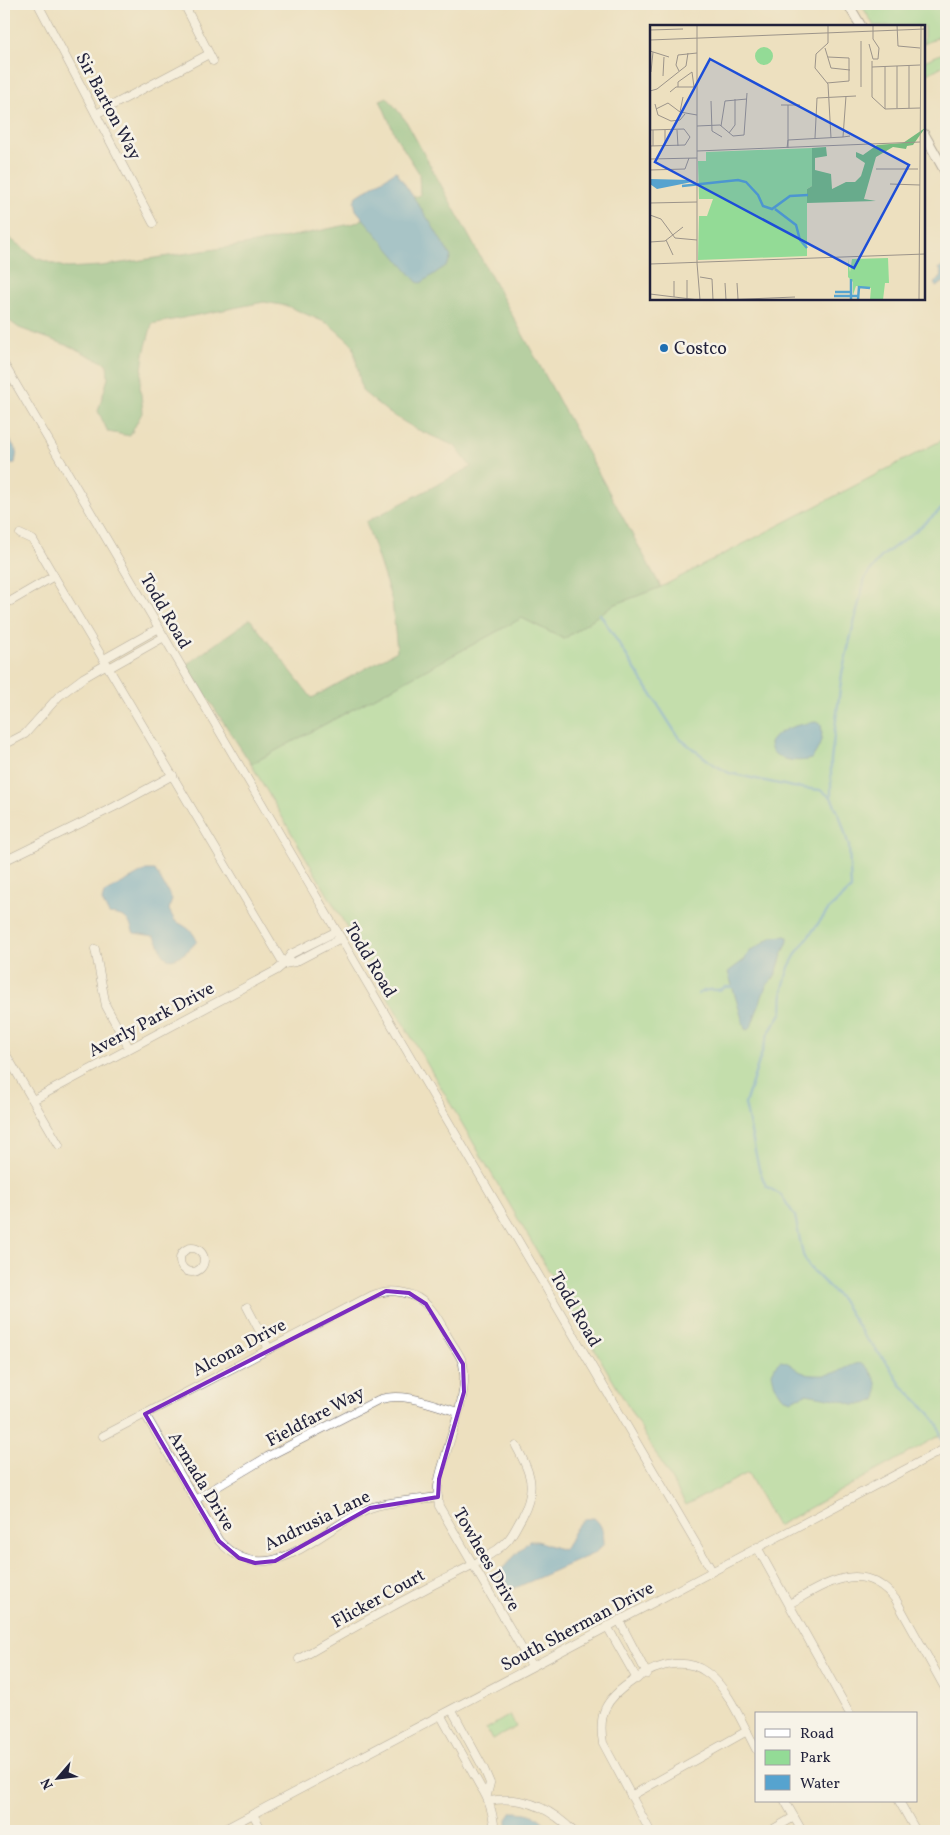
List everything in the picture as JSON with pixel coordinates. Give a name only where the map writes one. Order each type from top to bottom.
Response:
[{"type":"main road","points":[[848,4],[860,25]]},
{"type":"main road","points":[[925,136],[946,173]]},
{"type":"street","name":"Sir Barton Way","points":[[38,4],[153,223]]},
{"type":"street","points":[[96,114],[211,58],[184,4]]},
{"type":"street","name":"Todd Road","points":[[4,364],[712,1571]]},
{"type":"street","points":[[20,534],[33,540],[284,964]]},
{"type":"street","points":[[4,602],[10,601],[54,576]]},
{"type":"street","points":[[107,664],[159,628]]},
{"type":"street","points":[[4,745],[25,734],[59,696],[82,678],[164,637]]},
{"type":"street","points":[[4,861],[173,775]]},
{"type":"street","name":"Averly Park Drive","points":[[33,1100],[277,970],[291,954],[339,934]]},
{"type":"street","points":[[95,949],[106,1006],[129,1048]]},
{"type":"street","points":[[4,1051],[59,1145]]},
{"type":"street","name":"Alcona Drive","points":[[102,1436],[370,1296],[380,1292],[392,1291]]},
{"type":"street","name":"Towhees Drive","points":[[392,1291],[409,1293],[426,1304],[436,1315],[463,1364],[465,1381],[439,1479],[438,1498],[444,1517],[532,1666]]},
{"type":"street","points":[[247,1307],[269,1349]]},
{"type":"street","name":"Fieldfare Way","points":[[195,1500],[268,1457],[383,1398],[403,1397],[458,1412]]},
{"type":"street","name":"Armada Drive","points":[[144,1414],[219,1541],[228,1551],[240,1558]]},
{"type":"street","name":"Flicker Court","points":[[299,1659],[371,1617],[472,1564],[507,1541],[528,1504],[531,1490],[527,1467],[516,1446]]},
{"type":"street","name":"South Sherman Drive","points":[[221,1831],[943,1449]]},
{"type":"street","name":"Andrusia Lane","points":[[240,1558],[255,1563],[275,1561],[370,1508],[438,1498]]},
{"type":"street","points":[[757,1547],[849,1712]]},
{"type":"street","points":[[789,1604],[840,1578],[858,1577],[878,1583],[896,1600],[946,1690]]},
{"type":"street","points":[[618,1620],[647,1674]]},
{"type":"street","points":[[607,1626],[637,1679]]},
{"type":"street","points":[[650,1831],[604,1747],[601,1731],[604,1712],[610,1700],[620,1690],[662,1666],[687,1664],[702,1669],[715,1678],[722,1687],[755,1747]]},
{"type":"street","points":[[452,1710],[490,1783],[488,1798],[495,1831]]},
{"type":"street","points":[[440,1716],[488,1798]]},
{"type":"street","points":[[630,1796],[747,1731]]},
{"type":"street","points":[[488,1798],[514,1799],[541,1807],[555,1815],[572,1831]]},
{"type":"street","points":[[786,1802],[802,1831]]},
{"type":"street","points":[[900,1802],[916,1831]]},
{"type":"street","points":[[253,1814],[262,1831]]},
{"type":"street","points":[[770,1831],[794,1817]]},
{"type":"highlighted area","points":[[386,1291],[409,1293],[426,1304],[463,1364],[464,1392],[439,1479],[438,1497],[370,1508],[275,1561],[255,1563],[239,1558],[219,1541],[145,1414]]},
{"type":"green space","points":[[861,4],[946,4],[946,33],[925,44],[925,25],[873,25]]},
{"type":"green space","points":[[946,52],[946,64],[925,75],[925,61]]},
{"type":"green space","points":[[387,97],[406,121],[661,587],[613,605],[564,639],[522,618],[251,764],[186,665],[250,619],[312,698],[397,651],[392,601],[366,522],[471,467],[455,446],[416,429],[389,413],[362,391],[353,345],[329,324],[287,306],[264,302],[152,324],[144,354],[140,386],[143,411],[130,436],[108,432],[98,411],[108,378],[107,364],[69,346],[19,328],[4,317],[4,234],[36,258],[67,268],[101,266],[243,245],[355,223],[391,205],[420,195],[419,173],[396,137],[380,100]]},
{"type":"green space","points":[[946,438],[946,1432],[777,1526],[748,1473],[686,1505],[251,764],[522,618],[564,639],[613,605],[661,587]]},
{"type":"green space","points":[[510,1715],[516,1727],[492,1740],[486,1729]]},
{"type":"water","points":[[396,171],[451,257],[447,265],[421,283],[417,282],[356,210],[354,201],[357,196]]},
{"type":"water","points":[[945,265],[946,281],[936,287],[934,283],[940,279],[942,274],[939,268]]},
{"type":"water","points":[[4,436],[8,437],[17,451],[15,463],[4,466]]},
{"type":"water","points":[[816,722],[821,725],[821,739],[811,759],[799,761],[786,759],[775,754],[771,749],[770,743],[784,730]]},
{"type":"water","points":[[146,870],[155,870],[172,899],[169,910],[175,921],[191,931],[197,941],[191,948],[176,958],[167,958],[163,954],[154,936],[134,933],[125,918],[109,914],[102,901],[104,893]]},
{"type":"water","points":[[772,937],[788,937],[788,941],[775,977],[766,986],[751,1027],[747,1030],[745,1029],[728,972],[744,960],[749,952]]},
{"type":"water","points":[[780,1361],[801,1372],[813,1375],[831,1374],[854,1364],[863,1364],[874,1377],[877,1390],[876,1400],[865,1404],[852,1404],[841,1400],[806,1394],[791,1400],[783,1397],[775,1386],[772,1373]]},
{"type":"water","points":[[594,1518],[601,1526],[604,1540],[604,1544],[595,1553],[515,1588],[507,1588],[502,1584],[499,1578],[501,1570],[529,1541],[537,1541],[563,1550],[580,1524],[583,1521]]},
{"type":"water","points":[[512,1812],[534,1815],[543,1821],[550,1831],[507,1831],[507,1819]]},
{"type":"waterway","points":[[831,797],[831,760],[842,673],[865,578],[881,557],[946,505]]},
{"type":"waterway","points":[[600,614],[679,738],[713,764],[729,773],[793,787],[820,790],[831,797],[840,817],[849,846],[851,889],[829,909],[797,952],[789,967],[783,988],[782,1012],[768,1034],[745,1104],[759,1169],[766,1186],[781,1195],[795,1216],[803,1255],[809,1267],[841,1299],[864,1336],[888,1364],[901,1385],[924,1407],[937,1423],[944,1447]]},
{"type":"waterway","points":[[698,994],[706,990],[720,990],[725,987],[732,987]]},
{"type":"place","name":"Costco","points":[[664,348]]}]
